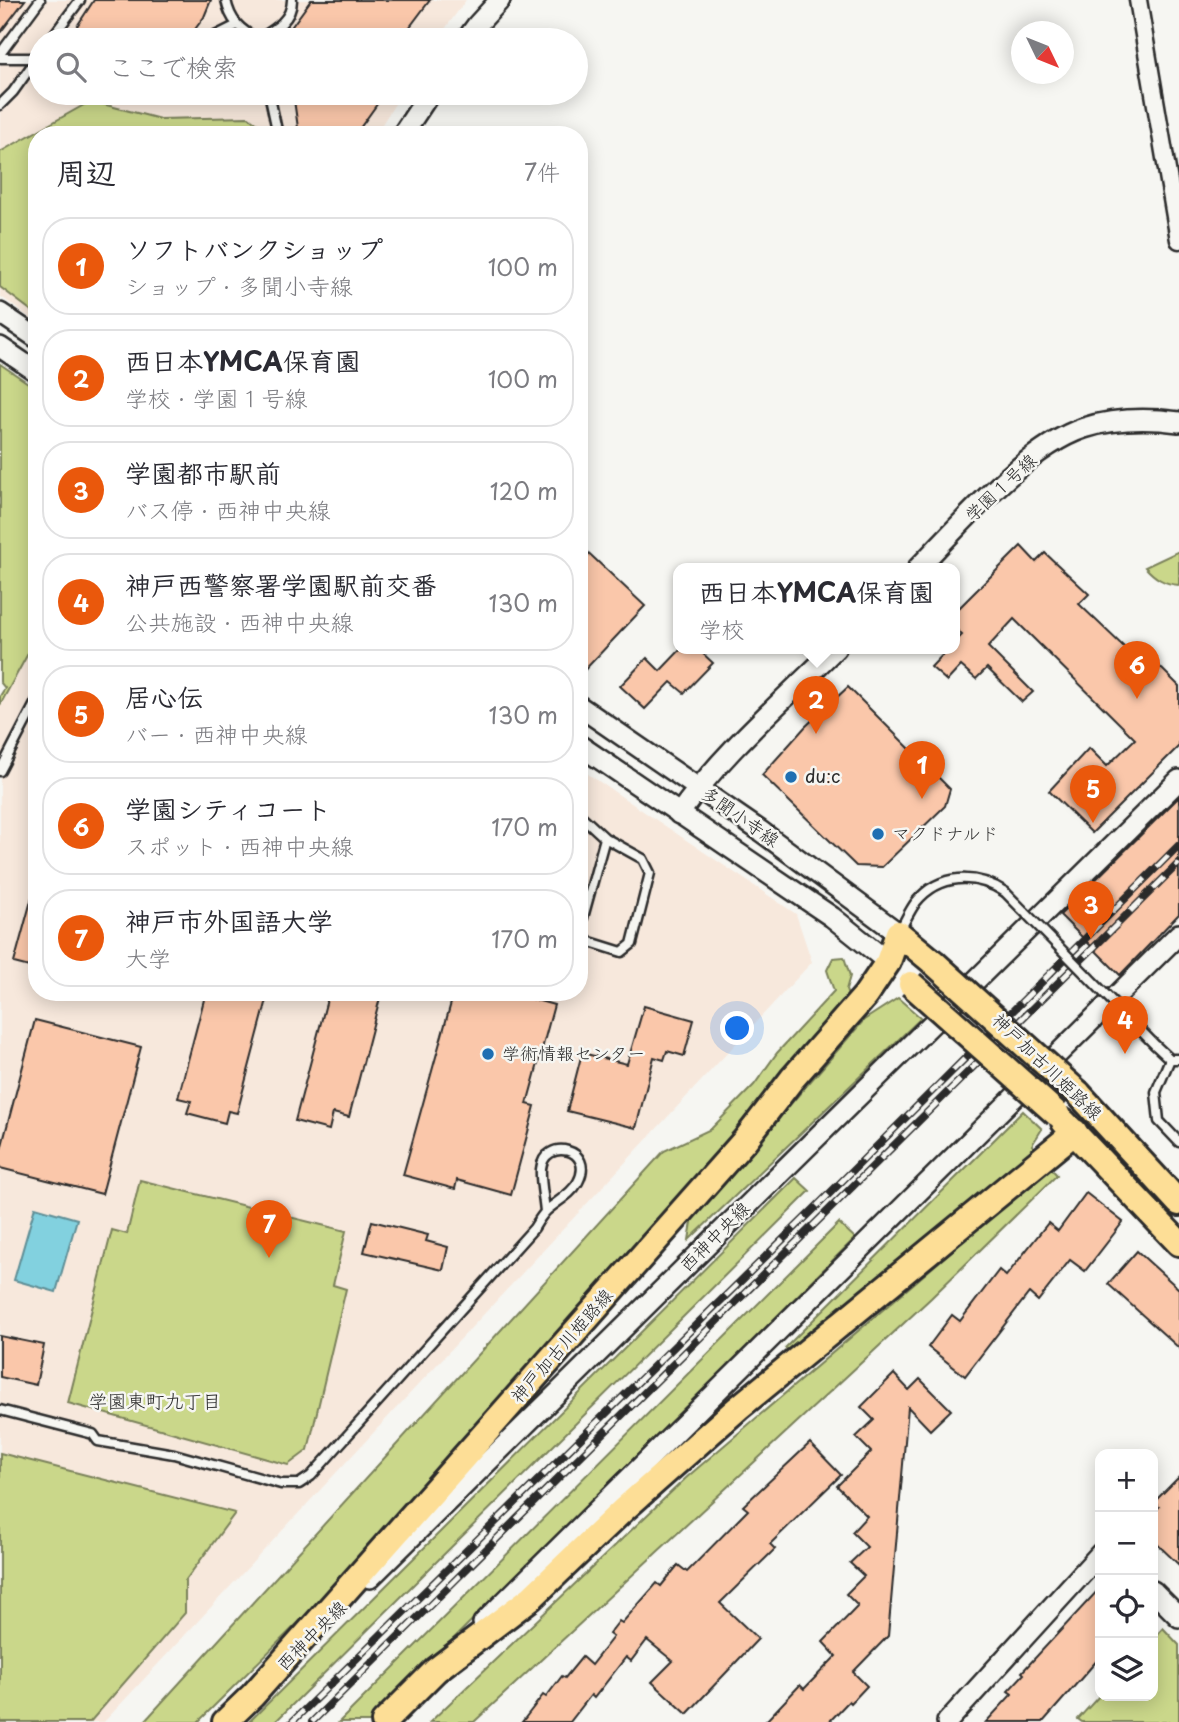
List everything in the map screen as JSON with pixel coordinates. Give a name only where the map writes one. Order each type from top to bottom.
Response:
[{"type":"main road","name":"神戸加古川姫路線","points":[[225,1722],[253,1695],[745,1140],[792,1079],[865,996],[888,962],[898,933],[1078,1093],[1179,1203]]},
{"type":"main road","name":"神戸加古川姫路線","points":[[888,962],[1057,1114],[1179,1243]]},
{"type":"main road","points":[[1075,1132],[1078,1093]]},
{"type":"main road","name":"神戸加古川姫路線","points":[[384,1722],[436,1670],[533,1597],[624,1509],[738,1408],[1075,1132]]},
{"type":"street","points":[[476,28],[500,0]]},
{"type":"street","points":[[1138,0],[1179,240]]},
{"type":"street","points":[[407,126],[422,105]]},
{"type":"street","points":[[0,313],[28,332]]},
{"type":"street","points":[[0,347],[28,366]]},
{"type":"street","name":"学園１号線","points":[[923,563],[1014,472],[1065,436],[1107,423],[1144,418],[1179,422]]},
{"type":"street","points":[[679,814],[698,787],[830,654]]},
{"type":"street","name":"多聞小寺線","points":[[588,712],[698,787],[898,933]]},
{"type":"street","name":"多聞小寺線","points":[[588,751],[832,917],[888,962]]},
{"type":"street","name":"西神中央線","points":[[253,1695],[1179,780]]},
{"type":"street","points":[[436,1670],[1179,934]]},
{"type":"street","points":[[947,1722],[1095,1559]]},
{"type":"street","points":[[1158,1596],[1179,1617]]},
{"type":"lane","points":[[0,56],[40,0]]},
{"type":"lane","points":[[59,28],[80,0]]},
{"type":"lane","points":[[226,0],[229,13],[240,28]]},
{"type":"lane","points":[[279,28],[292,6],[292,0]]},
{"type":"lane","points":[[231,28],[237,25]]},
{"type":"lane","points":[[0,56],[28,56]]},
{"type":"lane","points":[[0,106],[28,71]]},
{"type":"lane","points":[[272,105],[276,126]]},
{"type":"lane","points":[[0,771],[28,717]]},
{"type":"lane","points":[[588,822],[605,838],[643,859],[650,873],[632,944],[622,952],[588,940]]},
{"type":"lane","points":[[588,899],[605,838]]},
{"type":"lane","points":[[898,933],[916,902],[941,883],[955,878],[978,879],[1005,892],[1155,1045],[1175,1059],[1156,1092],[1159,1121],[1179,1142]]},
{"type":"lane","points":[[0,1410],[93,1434],[98,1441],[174,1454],[281,1484],[299,1484],[311,1476],[386,1395],[534,1228],[545,1212],[572,1191],[580,1179],[581,1165],[579,1157],[573,1151],[561,1149],[549,1154],[541,1166],[545,1212]]},
{"type":"shaded area","points":[[0,0],[466,0],[446,28],[28,28],[28,105],[394,105],[381,126],[28,126],[28,316],[0,296]]},
{"type":"shaded area","points":[[28,654],[28,1001],[588,1001],[588,774],[796,914],[812,962],[104,1722],[0,1722],[0,705]]},
{"type":"green space","points":[[84,105],[106,105],[160,119],[249,117],[259,126],[46,126]]},
{"type":"green space","points":[[28,136],[28,308],[0,287],[0,152]]},
{"type":"green space","points":[[0,364],[28,383],[28,654],[0,705],[0,696],[5,688],[0,682]]},
{"type":"green space","points":[[1179,551],[1179,585],[1160,580],[1145,567]]},
{"type":"green space","points":[[844,957],[850,976],[846,990],[849,999],[787,1065],[761,1107],[340,1581],[198,1722],[144,1722],[664,1151],[711,1129],[754,1085],[777,1053],[834,991],[827,970],[833,958]]},
{"type":"green space","points":[[898,998],[921,1018],[689,1240],[693,1216],[864,1020]]},
{"type":"green space","points":[[1023,1111],[1042,1129],[1032,1145],[1038,1151],[792,1354],[785,1348]]},
{"type":"green space","points":[[1050,1167],[1057,1175],[931,1298],[474,1722],[430,1722],[686,1478]]},
{"type":"green space","points":[[796,1178],[810,1191],[275,1722],[249,1722]]},
{"type":"green space","points":[[140,1180],[346,1231],[333,1285],[346,1289],[308,1450],[288,1465],[68,1403],[112,1230],[127,1234]]},
{"type":"green space","points":[[839,1223],[855,1238],[370,1722],[339,1722]]},
{"type":"green space","points":[[0,1453],[235,1513],[185,1581],[185,1613],[90,1722],[0,1722]]},
{"type":"green space","points":[[1163,1628],[1179,1645],[1179,1722],[1082,1722],[1078,1719],[1095,1700],[1158,1701],[1158,1634]]},
{"type":"water","points":[[35,1207],[77,1219],[56,1292],[14,1280]]},
{"type":"building","points":[[0,0],[25,0],[0,33]]},
{"type":"building","points":[[94,0],[211,0],[196,28],[76,28]]},
{"type":"building","points":[[311,0],[430,0],[409,28],[291,28]]},
{"type":"building","points":[[295,105],[376,105],[361,126],[298,126]]},
{"type":"building","points":[[1021,546],[1036,562],[1045,553],[1089,594],[1079,604],[1148,670],[1156,663],[1179,686],[1179,746],[1092,833],[1049,791],[1089,748],[1107,766],[1135,739],[1014,619],[988,647],[1033,692],[1022,702],[987,668],[976,679],[961,666],[947,681],[931,667],[943,654],[960,654],[960,607]]},
{"type":"building","points":[[588,552],[645,606],[588,666]]},
{"type":"building","points":[[676,654],[703,654],[713,663],[684,693],[671,682],[645,709],[620,686],[647,658],[660,671]]},
{"type":"building","points":[[848,687],[950,789],[945,806],[882,867],[856,866],[762,775],[805,727]]},
{"type":"building","points":[[1179,797],[1179,914],[1120,975],[1060,915]]},
{"type":"building","points":[[28,912],[28,967],[14,963]]},
{"type":"building","points":[[204,1001],[267,1001],[237,1113],[228,1111],[225,1123],[187,1113],[191,1101],[178,1098]]},
{"type":"building","points":[[327,1001],[379,1001],[349,1117],[333,1113],[329,1130],[295,1121]]},
{"type":"building","name":"学術情報センター","points":[[451,1001],[540,1001],[554,1005],[527,1104],[535,1106],[511,1195],[457,1180],[455,1189],[403,1175]]},
{"type":"building","points":[[644,1006],[694,1020],[684,1056],[667,1051],[664,1060],[654,1057],[636,1128],[567,1111],[582,1053],[627,1064]]},
{"type":"building","points":[[35,1020],[141,1047],[102,1194],[0,1168],[0,1153]]},
{"type":"building","points":[[1086,1193],[1123,1222],[1085,1271],[1070,1260],[1038,1301],[1029,1293],[965,1376],[928,1347],[952,1315],[960,1321],[999,1270],[1006,1276],[1048,1223],[1058,1231]]},
{"type":"building","points":[[372,1221],[428,1235],[426,1241],[448,1247],[443,1270],[364,1252]]},
{"type":"building","points":[[1137,1251],[1179,1289],[1179,1348],[1108,1284]]},
{"type":"building","points":[[0,1336],[44,1345],[36,1385],[0,1377]]},
{"type":"building","points":[[894,1374],[909,1390],[920,1379],[951,1410],[930,1430],[908,1407],[888,1636],[853,1672],[867,1686],[829,1722],[765,1722],[800,1685],[804,1689],[836,1656],[823,1642],[858,1606],[846,1594],[864,1576],[850,1563],[867,1547],[852,1532],[867,1516],[837,1486],[871,1452],[856,1437],[874,1420],[861,1407]]},
{"type":"building","points":[[810,1443],[841,1475],[770,1544],[775,1549],[720,1603],[758,1639],[687,1714],[652,1682],[673,1661],[647,1640],[631,1661],[626,1657],[594,1698],[591,1695],[570,1722],[522,1722],[543,1695],[546,1697],[562,1676],[565,1678],[582,1657],[591,1665],[613,1637],[609,1634],[619,1621],[622,1623],[657,1583],[661,1586],[678,1565],[687,1572],[748,1510],[743,1506]]},
{"type":"building","points":[[1179,1477],[1179,1565],[1158,1545],[1158,1498]]},
{"type":"building","points":[[1095,1593],[1095,1663],[1043,1722],[986,1722],[1012,1694],[1008,1691],[1024,1674],[1022,1672]]},
{"type":"railway","points":[[292,1722],[815,1208],[1179,845]]},
{"type":"railway","points":[[312,1722],[1179,863]]},
{"type":"place","name":"学園シティコート","points":[[1137,699]]},
{"type":"place","name":"西日本YMCA保育園","points":[[816,734]]},
{"type":"place","name":"du:c","points":[[791,777]]},
{"type":"place","name":"ソフトバンクショップ","points":[[922,799]]},
{"type":"place","name":"居心伝","points":[[1093,823]]},
{"type":"place","name":"マクドナルド","points":[[878,834]]},
{"type":"place","name":"学園都市駅前","points":[[1091,939]]},
{"type":"place","name":"学術情報センター","points":[[488,1054]]},
{"type":"place","name":"神戸西警察署学園駅前交番","points":[[1125,1054]]},
{"type":"place","name":"神戸市外国語大学","points":[[269,1258]]},
{"type":"district","name":"学園東町九丁目","points":[[155,1401]]}]
